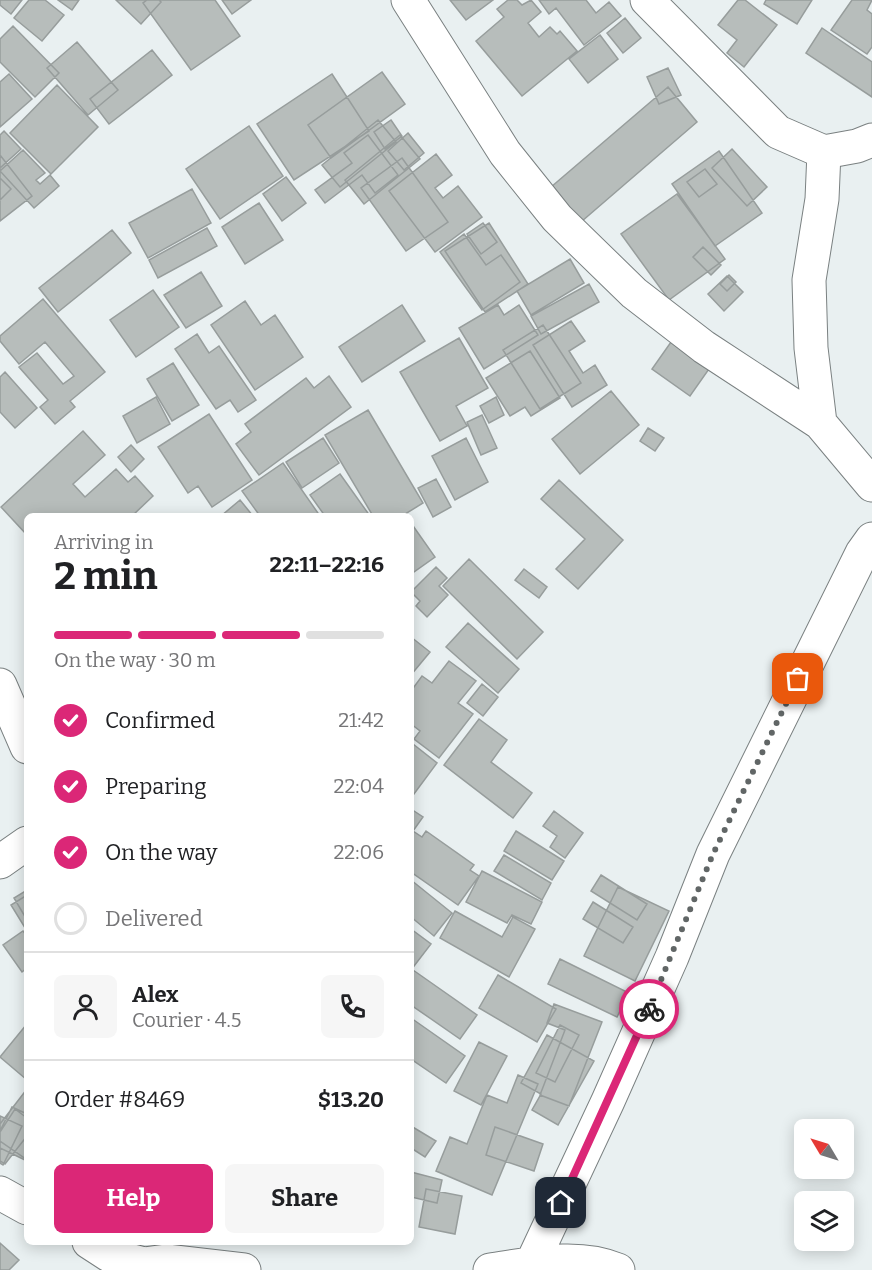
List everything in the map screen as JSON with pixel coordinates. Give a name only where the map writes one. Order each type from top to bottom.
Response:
[{"type":"street","points":[[408,0],[505,153],[557,218],[634,293],[704,347],[820,423],[872,485]]},
{"type":"street","points":[[647,0],[778,132],[824,152],[857,146],[872,140]]},
{"type":"street","points":[[820,423],[811,348],[809,280],[822,199],[824,152]]},
{"type":"street","points":[[532,1263],[613,1091],[713,854],[812,651],[862,553],[872,539]]},
{"type":"street","points":[[0,685],[24,740]]},
{"type":"street","points":[[0,862],[24,845]]},
{"type":"street","points":[[0,1193],[24,1206]]},
{"type":"street","points":[[94,1245],[109,1255],[144,1264],[166,1252],[244,1270]]},
{"type":"street","points":[[490,1270],[532,1263],[574,1261],[604,1264],[618,1270]]},
{"type":"building","points":[[0,0],[22,0],[11,14],[0,5]]},
{"type":"building","points":[[29,0],[45,0],[64,15],[42,41],[14,18]]},
{"type":"building","points":[[58,0],[79,0],[72,10]]},
{"type":"building","points":[[116,0],[159,0],[161,2],[141,24]]},
{"type":"building","points":[[147,0],[215,0],[240,36],[191,70],[143,3]]},
{"type":"building","points":[[222,0],[251,0],[232,14]]},
{"type":"building","points":[[450,0],[493,0],[466,20]]},
{"type":"building","points":[[508,0],[517,0],[522,5],[531,0],[541,12],[528,23],[539,37],[550,27],[557,34],[560,31],[577,51],[522,96],[476,41],[504,17],[497,9]]},
{"type":"building","points":[[539,0],[586,0],[596,13],[609,2],[621,16],[584,45],[556,8],[549,14]]},
{"type":"building","points":[[738,0],[745,0],[777,25],[744,67],[727,53],[737,40],[718,25]]},
{"type":"building","points":[[766,0],[812,0],[797,24],[764,4]]},
{"type":"building","points":[[852,0],[872,0],[867,10],[872,14],[872,47],[867,54],[831,30]]},
{"type":"building","points":[[625,18],[641,38],[623,53],[607,33]]},
{"type":"building","points":[[13,26],[59,73],[35,97],[0,62],[0,39]]},
{"type":"building","points":[[822,28],[872,62],[872,97],[806,53]]},
{"type":"building","points":[[600,35],[618,59],[588,83],[569,59]]},
{"type":"building","points":[[77,42],[118,90],[88,115],[47,68]]},
{"type":"building","points":[[152,50],[172,75],[109,124],[90,99]]},
{"type":"building","points":[[668,68],[681,95],[659,104],[647,77]]},
{"type":"building","points":[[382,72],[405,104],[331,158],[308,125]]},
{"type":"building","points":[[9,74],[32,99],[0,127],[0,82]]},
{"type":"building","points":[[332,74],[369,131],[294,180],[257,124]]},
{"type":"building","points":[[57,85],[98,127],[51,174],[10,133]]},
{"type":"building","points":[[668,87],[697,122],[574,228],[544,193]]},
{"type":"building","points":[[378,120],[396,142],[340,187],[322,165]]},
{"type":"building","points":[[391,120],[402,136],[385,149],[374,132]]},
{"type":"building","points":[[249,126],[283,176],[220,219],[186,169]]},
{"type":"building","points":[[4,131],[21,149],[0,168],[0,135]]},
{"type":"building","points":[[408,133],[424,153],[404,170],[388,151]]},
{"type":"building","points":[[368,135],[398,175],[375,193],[362,175],[325,203],[315,190],[352,163],[344,153]]},
{"type":"building","points":[[400,135],[420,159],[364,204],[345,180]]},
{"type":"building","points":[[732,149],[767,187],[747,206],[712,168]]},
{"type":"building","points":[[23,150],[45,173],[36,180],[40,184],[50,175],[59,186],[34,208],[0,171]]},
{"type":"building","points":[[719,151],[762,213],[715,246],[672,184]]},
{"type":"building","points":[[436,154],[452,175],[435,188],[443,198],[458,186],[482,217],[435,252],[389,191]]},
{"type":"building","points":[[0,155],[32,196],[0,221]]},
{"type":"building","points":[[402,158],[448,222],[406,251],[361,188]]},
{"type":"building","points":[[705,169],[717,184],[699,197],[687,182]]},
{"type":"building","points":[[286,177],[306,203],[282,221],[263,194]]},
{"type":"building","points":[[0,178],[11,189],[0,200]]},
{"type":"building","points":[[192,189],[211,223],[148,258],[129,223]]},
{"type":"building","points":[[677,194],[725,259],[669,300],[621,234]]},
{"type":"building","points":[[259,203],[283,240],[245,264],[222,227]]},
{"type":"building","points":[[483,223],[497,242],[481,254],[467,234]]},
{"type":"building","points":[[489,223],[528,284],[485,312],[445,251]]},
{"type":"building","points":[[207,228],[217,246],[158,278],[149,260]]},
{"type":"building","points":[[112,230],[131,253],[58,312],[39,288]]},
{"type":"building","points":[[464,234],[486,265],[501,255],[520,282],[482,310],[440,252]]},
{"type":"building","points":[[703,247],[721,265],[711,275],[693,257]]},
{"type":"building","points":[[570,259],[584,283],[531,315],[517,291]]},
{"type":"building","points":[[201,272],[222,306],[186,328],[164,295]]},
{"type":"building","points":[[729,275],[736,282],[727,291],[720,284]]},
{"type":"building","points":[[727,276],[743,292],[724,311],[708,294]]},
{"type":"building","points":[[589,284],[599,302],[541,334],[531,316]]},
{"type":"building","points":[[153,290],[179,327],[136,357],[110,320]]},
{"type":"building","points":[[43,299],[105,372],[70,401],[75,407],[55,424],[40,407],[48,400],[19,367],[37,353],[63,384],[74,376],[45,342],[19,364],[0,341],[0,336]]},
{"type":"building","points":[[245,301],[261,325],[275,315],[303,357],[255,390],[211,325]]},
{"type":"building","points":[[402,305],[425,341],[362,382],[339,347]]},
{"type":"building","points":[[498,305],[504,315],[519,305],[538,335],[484,369],[459,328]]},
{"type":"building","points":[[571,321],[585,341],[569,351],[583,373],[595,365],[607,385],[572,407],[533,345]]},
{"type":"building","points":[[543,325],[581,383],[540,409],[503,350]]},
{"type":"building","points":[[197,334],[209,353],[219,346],[256,400],[238,412],[230,400],[216,409],[175,349]]},
{"type":"building","points":[[459,338],[488,388],[456,406],[467,426],[440,441],[400,372]]},
{"type":"building","points":[[671,342],[709,369],[690,396],[652,369]]},
{"type":"building","points":[[530,351],[560,398],[531,416],[525,407],[510,416],[486,378]]},
{"type":"building","points":[[173,363],[199,405],[172,421],[147,379]]},
{"type":"building","points":[[5,372],[37,408],[15,428],[0,412],[0,377]]},
{"type":"building","points":[[329,376],[351,407],[259,475],[236,444],[251,432],[245,424],[306,378],[314,388]]},
{"type":"building","points":[[611,391],[639,425],[580,474],[552,439]]},
{"type":"building","points":[[156,397],[170,424],[137,443],[123,416]]},
{"type":"building","points":[[496,397],[504,415],[489,423],[480,406]]},
{"type":"building","points":[[368,410],[423,503],[407,513],[371,513],[325,435]]},
{"type":"building","points":[[209,414],[252,480],[212,507],[198,486],[188,493],[158,447]]},
{"type":"building","points":[[482,415],[497,448],[481,455],[467,422]]},
{"type":"building","points":[[648,428],[664,438],[655,451],[640,441]]},
{"type":"building","points":[[83,431],[105,455],[73,484],[85,497],[116,469],[128,482],[135,476],[153,496],[135,513],[24,513],[24,532],[1,507]]},
{"type":"building","points":[[323,438],[339,463],[302,488],[286,462]]},
{"type":"building","points":[[466,438],[488,482],[455,500],[432,456]]},
{"type":"building","points":[[131,445],[144,459],[131,472],[118,457]]},
{"type":"building","points":[[283,463],[318,513],[258,513],[242,491]]},
{"type":"building","points":[[340,474],[368,513],[323,513],[310,495]]},
{"type":"building","points":[[436,479],[451,507],[433,517],[418,488]]},
{"type":"building","points":[[559,480],[623,540],[578,589],[556,569],[585,539],[541,499]]},
{"type":"building","points":[[240,500],[251,513],[225,513]]},
{"type":"building","points":[[414,527],[435,557],[414,572]]},
{"type":"building","points":[[469,559],[543,632],[517,659],[443,586]]},
{"type":"building","points":[[436,567],[447,578],[439,586],[448,595],[427,617],[416,606],[420,601],[414,595],[414,589]]},
{"type":"building","points":[[524,569],[547,587],[539,598],[515,580]]},
{"type":"building","points":[[468,623],[519,669],[498,693],[446,647]]},
{"type":"building","points":[[414,639],[430,652],[414,671]]},
{"type":"building","points":[[449,661],[476,681],[458,703],[473,714],[439,758],[414,739],[420,731],[414,726],[414,687],[422,676],[432,683]]},
{"type":"building","points":[[482,684],[498,697],[483,716],[467,703]]},
{"type":"building","points":[[479,719],[507,740],[491,762],[532,793],[513,818],[444,765]]},
{"type":"building","points":[[414,745],[437,763],[414,794]]},
{"type":"building","points":[[414,811],[423,817],[414,830]]},
{"type":"building","points":[[554,811],[583,833],[565,858],[550,847],[557,836],[543,826]]},
{"type":"building","points":[[426,831],[474,865],[470,870],[479,876],[458,905],[414,874],[414,832],[422,837]]},
{"type":"building","points":[[516,831],[564,861],[552,880],[504,851]]},
{"type":"building","points":[[504,855],[551,883],[542,900],[494,871]]},
{"type":"building","points":[[482,871],[542,902],[531,924],[512,915],[507,923],[466,902]]},
{"type":"building","points":[[601,875],[647,904],[637,920],[591,891]]},
{"type":"building","points":[[414,882],[452,913],[434,936],[414,919]]},
{"type":"building","points":[[618,887],[669,911],[635,981],[584,956]]},
{"type":"building","points":[[24,892],[24,915],[14,898]]},
{"type":"building","points":[[24,897],[24,926],[11,905]]},
{"type":"building","points":[[593,902],[633,927],[623,943],[583,919]]},
{"type":"building","points":[[455,911],[502,937],[513,917],[535,929],[509,977],[440,938]]},
{"type":"building","points":[[414,931],[431,944],[414,966]]},
{"type":"building","points":[[24,932],[24,970],[22,972],[3,945]]},
{"type":"building","points":[[560,959],[629,993],[617,1017],[548,984]]},
{"type":"building","points":[[414,971],[477,1015],[460,1039],[414,1007]]},
{"type":"building","points":[[498,975],[556,1009],[537,1042],[479,1008]]},
{"type":"building","points":[[554,1004],[602,1022],[569,1106],[540,1095],[565,1030],[547,1023]]},
{"type":"building","points":[[414,1020],[465,1056],[446,1083],[414,1061]]},
{"type":"building","points":[[560,1025],[579,1035],[555,1082],[536,1073]]},
{"type":"building","points":[[24,1027],[24,1077],[0,1057]]},
{"type":"building","points":[[547,1035],[594,1061],[558,1125],[532,1110],[541,1094],[521,1083]]},
{"type":"building","points":[[479,1042],[507,1056],[481,1105],[454,1091]]},
{"type":"building","points":[[518,1075],[538,1084],[492,1195],[436,1171],[450,1137],[467,1144],[487,1095],[507,1103]]},
{"type":"building","points":[[24,1093],[24,1140],[5,1164],[0,1161],[0,1124]]},
{"type":"building","points":[[12,1107],[24,1113],[24,1160],[0,1148],[0,1131]]},
{"type":"building","points":[[15,1109],[24,1116],[24,1158],[0,1141],[0,1132]]},
{"type":"building","points":[[0,1116],[22,1126],[3,1165],[0,1163]]},
{"type":"building","points":[[495,1127],[543,1144],[534,1171],[486,1155]]},
{"type":"building","points":[[414,1128],[436,1141],[425,1157],[414,1150]]},
{"type":"building","points":[[414,1173],[442,1180],[437,1203],[414,1198]]},
{"type":"building","points":[[426,1189],[462,1196],[455,1234],[419,1227]]},
{"type":"building","points":[[0,1243],[19,1260],[9,1270],[0,1270]]},
{"type":"way so far","points":[[649,1009],[713,854],[798,679]]},
{"type":"route","points":[[561,1203],[649,1009]]}]
